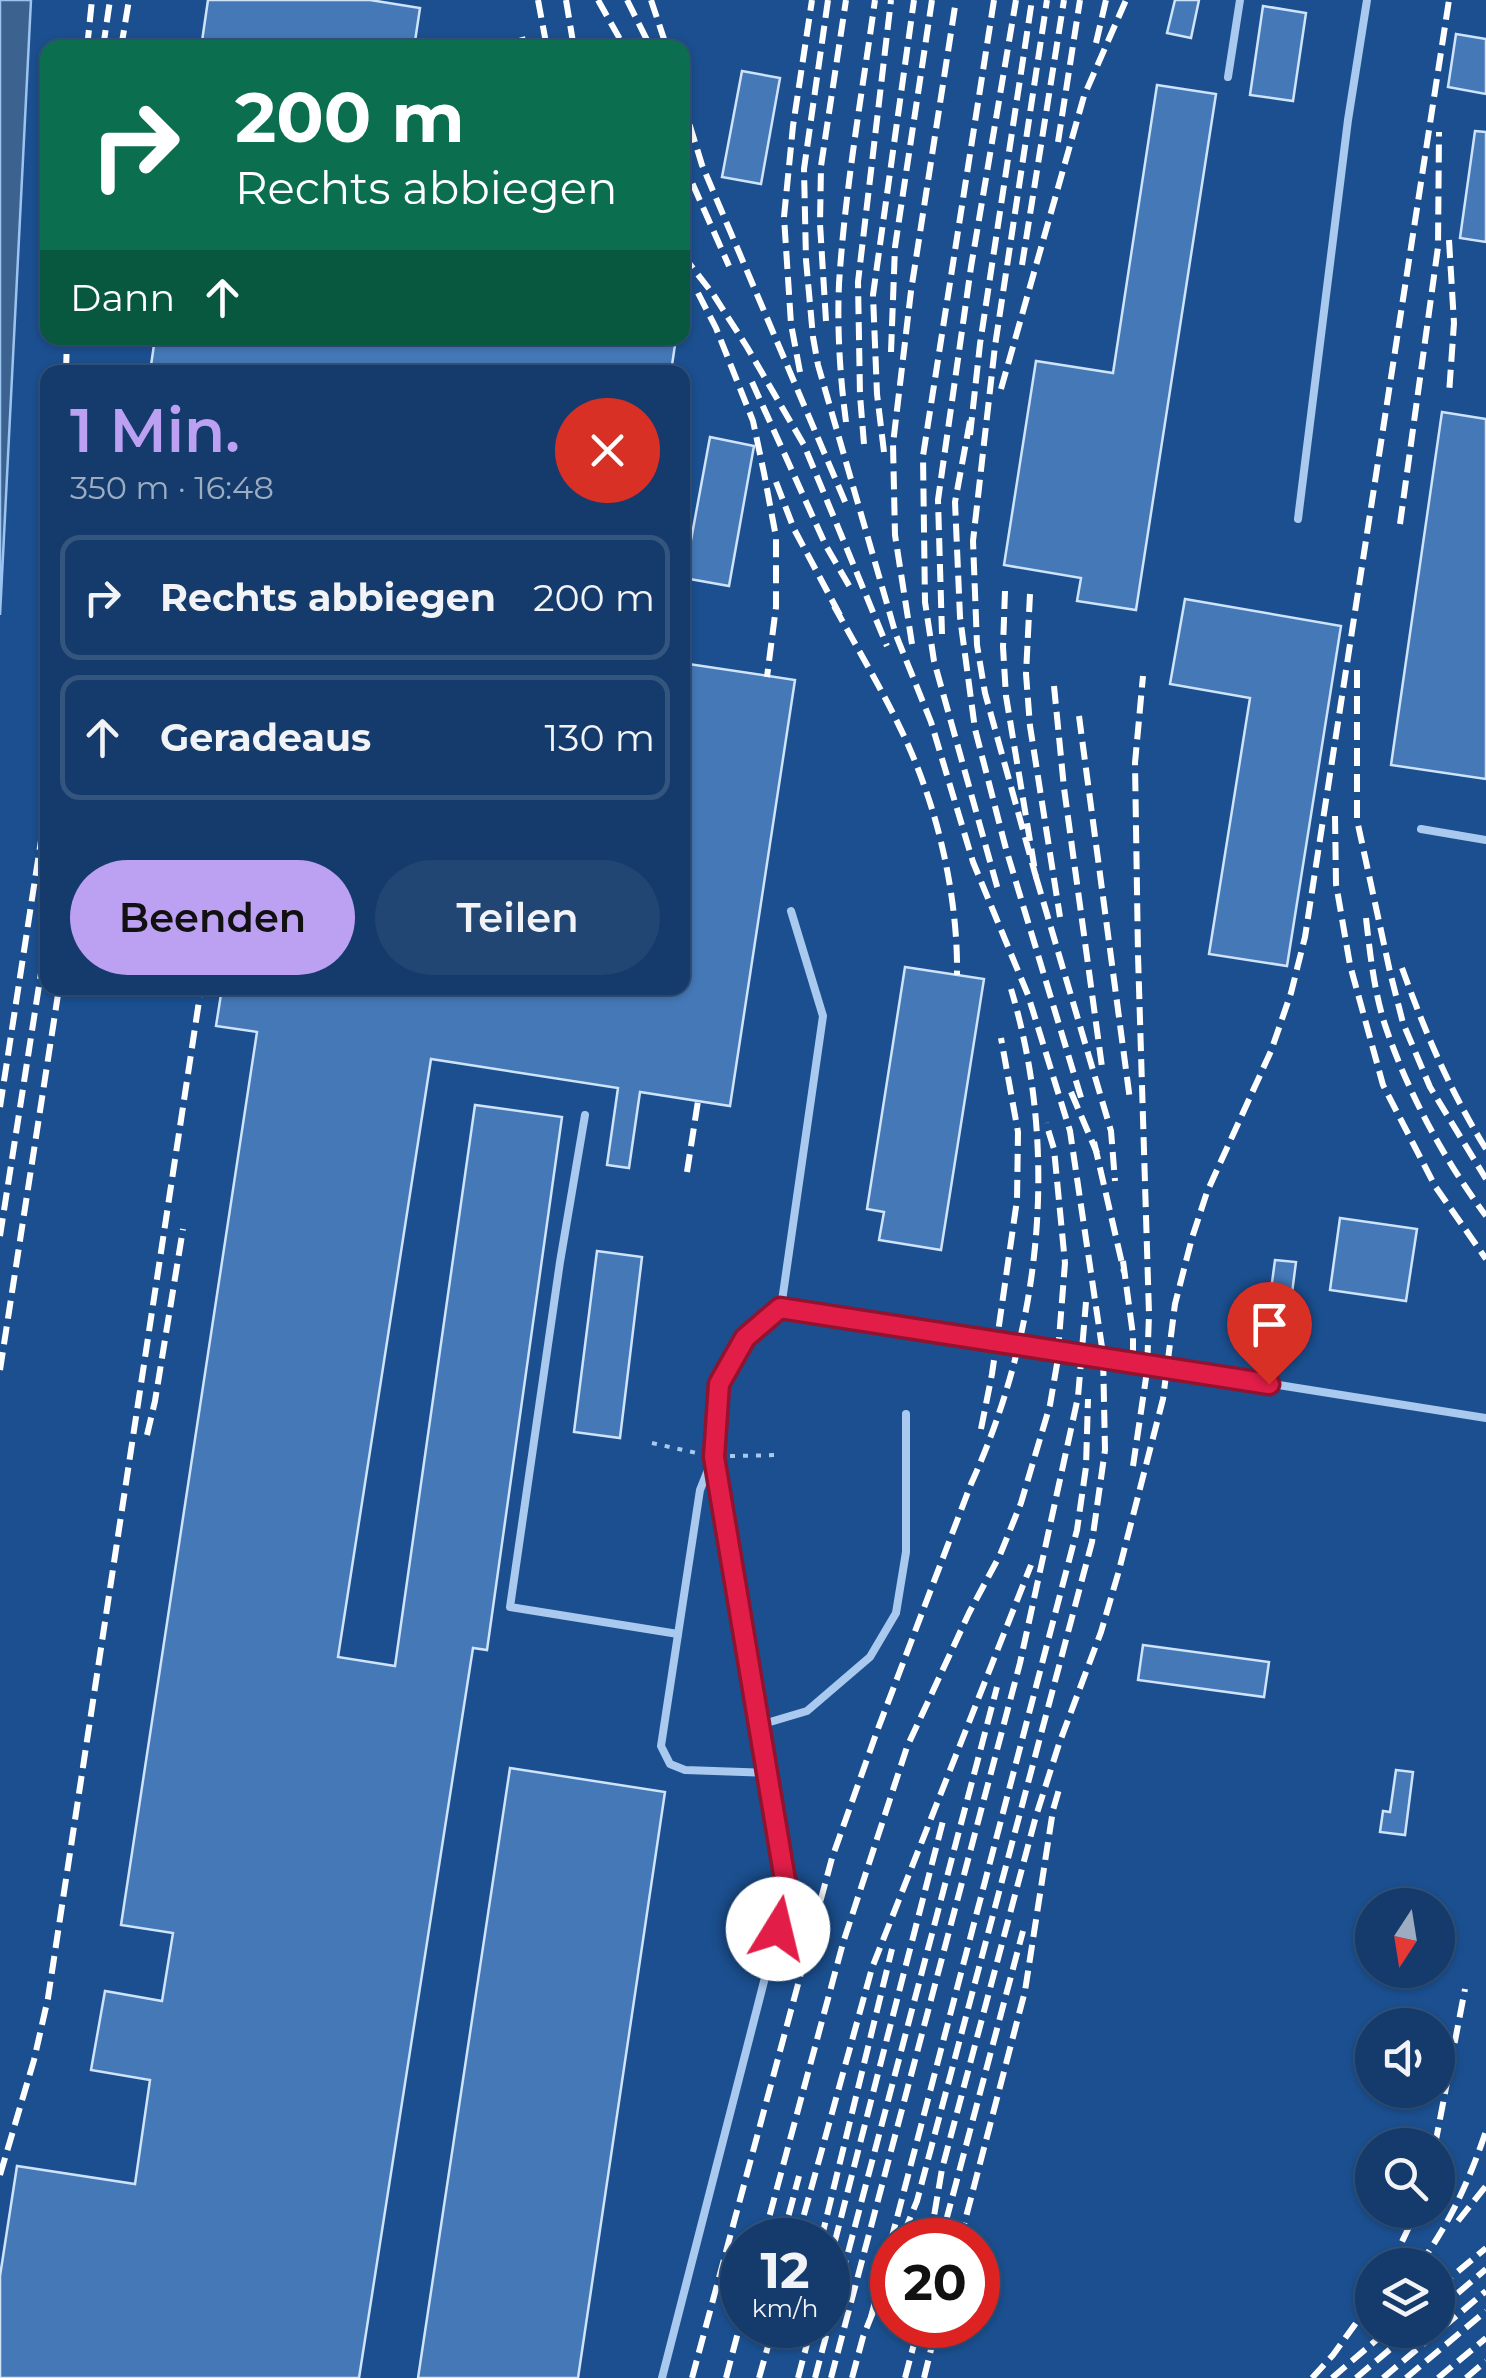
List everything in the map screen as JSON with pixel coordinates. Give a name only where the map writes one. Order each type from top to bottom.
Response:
[{"type":"lane","points":[[1228,77],[1240,0]]},
{"type":"lane","points":[[1298,519],[1348,120],[1368,0]]},
{"type":"lane","points":[[1421,829],[1486,840]]},
{"type":"lane","points":[[662,2378],[787,1892],[714,1457],[719,1384],[745,1338],[780,1308],[823,1016],[790,911]]},
{"type":"lane","points":[[585,1115],[510,1607],[678,1634]]},
{"type":"lane","points":[[780,1308],[1486,1418]]},
{"type":"lane","points":[[760,1725],[807,1712],[870,1657],[896,1613],[906,1552],[906,1414]]},
{"type":"lane","points":[[714,1457],[700,1490],[661,1746],[670,1764],[685,1770],[768,1774]]},
{"type":"water","points":[[0,0],[31,0],[0,615]]},
{"type":"building","points":[[208,0],[370,0],[420,8],[415,40],[202,40]]},
{"type":"building","points":[[1175,0],[1199,0],[1191,38],[1167,33]]},
{"type":"building","points":[[1263,6],[1306,13],[1293,101],[1250,95]]},
{"type":"building","points":[[1456,34],[1486,39],[1486,94],[1448,87]]},
{"type":"building","points":[[742,71],[780,78],[761,184],[722,177]]},
{"type":"building","points":[[1157,85],[1216,94],[1136,610],[1077,601],[1081,578],[1004,565],[1036,361],[1113,373]]},
{"type":"building","points":[[1475,131],[1486,132],[1486,242],[1460,238]]},
{"type":"building","points":[[154,345],[675,345],[672,365],[151,365]]},
{"type":"building","points":[[1442,412],[1486,419],[1486,779],[1391,765]]},
{"type":"building","points":[[710,437],[754,446],[729,586],[690,579],[690,545]]},
{"type":"building","points":[[1185,599],[1341,626],[1287,966],[1209,954],[1250,698],[1170,684]]},
{"type":"building","points":[[690,664],[795,680],[730,1106],[640,1092],[629,1168],[607,1165],[618,1088],[431,1059],[338,1657],[395,1666],[475,1105],[562,1117],[487,1650],[473,1648],[359,2378],[0,2378],[0,2276],[17,2166],[135,2184],[150,2080],[91,2070],[105,1991],[162,2001],[173,1933],[121,1925],[257,1032],[216,1026],[221,995],[690,995]]},
{"type":"building","points":[[905,967],[984,979],[941,1250],[879,1240],[884,1212],[867,1209]]},
{"type":"building","points":[[1340,1218],[1417,1229],[1406,1301],[1330,1290]]},
{"type":"building","points":[[597,1251],[642,1257],[620,1438],[574,1432]]},
{"type":"building","points":[[1275,1260],[1296,1262],[1292,1293],[1271,1290]]},
{"type":"building","points":[[1143,1645],[1269,1662],[1264,1697],[1138,1680]]},
{"type":"building","points":[[510,1768],[665,1792],[578,2378],[418,2378]]},
{"type":"building","points":[[1396,1770],[1413,1772],[1405,1835],[1380,1832],[1383,1811],[1390,1812]]},
{"type":"railway","points":[[88,40],[92,0]]},
{"type":"railway","points":[[104,40],[110,0]]},
{"type":"railway","points":[[122,40],[129,0]]},
{"type":"railway","points":[[538,0],[546,40]]},
{"type":"railway","points":[[566,0],[573,40]]},
{"type":"railway","points":[[598,0],[620,40]]},
{"type":"railway","points":[[627,0],[647,40]]},
{"type":"railway","points":[[651,0],[664,40]]},
{"type":"railway","points":[[800,372],[791,324],[784,217],[812,0]]},
{"type":"railway","points":[[828,0],[804,169],[806,260],[818,365],[896,635],[931,722],[973,862],[1028,995],[1070,1131],[1103,1354],[1105,1450],[1092,1542],[910,2218]]},
{"type":"railway","points":[[826,321],[821,166],[846,0]]},
{"type":"railway","points":[[846,422],[839,284],[875,0]]},
{"type":"railway","points":[[864,444],[858,282],[891,0]]},
{"type":"railway","points":[[884,452],[873,295],[914,0]]},
{"type":"railway","points":[[891,352],[895,247],[932,0]]},
{"type":"railway","points":[[912,644],[895,535],[893,444],[911,291],[956,0]]},
{"type":"railway","points":[[994,0],[923,456],[925,602],[934,661],[998,890]]},
{"type":"railway","points":[[942,634],[938,500],[971,267],[1016,0]]},
{"type":"railway","points":[[970,435],[1032,0]]},
{"type":"railway","points":[[1005,591],[1006,696],[1036,877],[985,693],[977,645],[973,541],[995,346],[1047,0]]},
{"type":"railway","points":[[1022,265],[1064,0]]},
{"type":"railway","points":[[1058,142],[1080,0]]},
{"type":"railway","points":[[1096,43],[1106,0]]},
{"type":"railway","points":[[1001,389],[1084,96],[1126,0]]},
{"type":"railway","points":[[934,2218],[942,2169],[1036,1816],[1118,1574],[1163,1399],[1175,1304],[1192,1238],[1207,1192],[1271,1051],[1305,937],[1449,0]]},
{"type":"railway","points":[[690,126],[702,165],[846,504]]},
{"type":"railway","points":[[1400,524],[1438,247],[1439,132]]},
{"type":"railway","points":[[690,178],[729,266]]},
{"type":"railway","points":[[1449,240],[1454,323],[1449,394]]},
{"type":"railway","points":[[690,264],[747,347],[804,445],[887,646]]},
{"type":"railway","points":[[698,293],[753,421],[776,537],[776,607],[767,677]]},
{"type":"railway","points":[[66,365],[67,345]]},
{"type":"railway","points":[[752,382],[826,546],[851,589]]},
{"type":"railway","points":[[970,421],[955,502],[960,617],[975,729],[1006,849],[1083,1104]]},
{"type":"railway","points":[[776,482],[794,529],[841,617]]},
{"type":"railway","points":[[1030,594],[1026,674],[1030,726],[1060,917]]},
{"type":"railway","points":[[834,606],[894,716],[931,807],[953,903],[957,975]]},
{"type":"railway","points":[[1357,670],[1357,820],[1390,972],[1403,1023],[1430,1087],[1486,1179]]},
{"type":"railway","points":[[1133,1466],[1147,1371],[1149,1314],[1135,763],[1143,676]]},
{"type":"railway","points":[[1054,686],[1102,1067]]},
{"type":"railway","points":[[1079,716],[1130,1100]]},
{"type":"railway","points":[[1335,816],[1336,884],[1350,965],[1383,1085],[1435,1186],[1486,1259]]},
{"type":"railway","points":[[0,1107],[40,847]]},
{"type":"railway","points":[[1036,877],[1111,1131],[1115,1181]]},
{"type":"railway","points":[[1366,918],[1378,999],[1404,1075],[1455,1171],[1486,1216]]},
{"type":"railway","points":[[1402,968],[1439,1061],[1486,1149]]},
{"type":"railway","points":[[0,1236],[40,979]]},
{"type":"railway","points":[[692,2378],[832,1858],[1014,1365],[1036,1240],[1038,1177],[1035,1113],[1011,989]]},
{"type":"railway","points":[[0,1370],[58,995]]},
{"type":"railway","points":[[0,2175],[48,1998],[200,995]]},
{"type":"railway","points":[[981,1429],[1017,1200],[1018,1132],[1001,1038]]},
{"type":"railway","points":[[1071,1092],[1097,1153]]},
{"type":"railway","points":[[687,1172],[698,1101]]},
{"type":"railway","points":[[769,2218],[843,1943],[907,1747],[1000,1555],[1021,1503],[1050,1405],[1065,1263],[1054,1149],[1046,1123]]},
{"type":"railway","points":[[1094,1142],[1124,1272]]},
{"type":"railway","points":[[147,1435],[183,1229]]},
{"type":"railway","points":[[1123,1261],[1133,1365]]},
{"type":"railway","points":[[831,2378],[1020,1663],[1078,1397],[1086,1302]]},
{"type":"railway","points":[[897,2218],[1077,1530],[1086,1467],[1088,1399]]},
{"type":"railway","points":[[803,2218],[872,1968],[1031,1565]]},
{"type":"railway","points":[[815,2378],[997,1687]]},
{"type":"railway","points":[[966,2218],[1025,1991],[1060,1786]]},
{"type":"railway","points":[[841,2218],[944,1817]]},
{"type":"railway","points":[[947,2218],[1023,1931]]},
{"type":"railway","points":[[826,2218],[892,1949]]},
{"type":"railway","points":[[1438,2128],[1465,1989]]},
{"type":"railway","points":[[1431,2248],[1458,2201],[1486,2131]]},
{"type":"railway","points":[[788,2218],[799,2176]]},
{"type":"railway","points":[[1458,2221],[1486,2186]]},
{"type":"railway","points":[[1399,2248],[1408,2228]]},
{"type":"railway","points":[[1455,2274],[1486,2248]]},
{"type":"railway","points":[[1455,2295],[1486,2269]]},
{"type":"railway","points":[[1383,2378],[1486,2291]]},
{"type":"railway","points":[[1406,2378],[1486,2311]]},
{"type":"railway","points":[[852,2378],[870,2320]]},
{"type":"railway","points":[[1312,2378],[1355,2325]]},
{"type":"railway","points":[[1438,2378],[1486,2338]]},
{"type":"railway","points":[[726,2378],[734,2348]]},
{"type":"railway","points":[[759,2378],[767,2348]]},
{"type":"railway","points":[[798,2378],[806,2348]]},
{"type":"railway","points":[[905,2378],[913,2348]]},
{"type":"railway","points":[[924,2378],[931,2348]]},
{"type":"railway","points":[[1332,2378],[1367,2348]]},
{"type":"railway","points":[[1356,2378],[1392,2348]]},
{"type":"railway","points":[[1466,2378],[1486,2361]]},
{"type":"route","points":[[778,1929],[787,1892],[714,1457],[719,1384],[745,1338],[780,1308],[1269,1384]]}]
